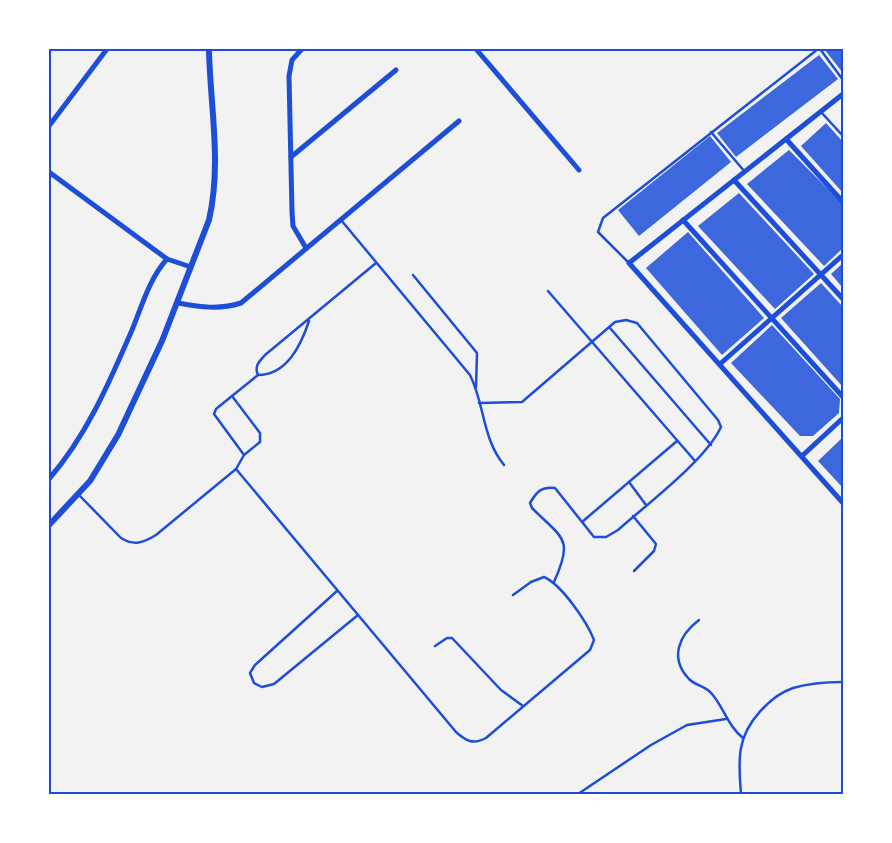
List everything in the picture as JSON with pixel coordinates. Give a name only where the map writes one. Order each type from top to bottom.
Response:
[{"type":"street","points":[[49,126],[107,49]]},
{"type":"street","points":[[49,525],[78,494],[107,456],[178,303],[209,220],[214,191],[215,148],[209,49]]},
{"type":"street","points":[[302,49],[292,60],[290,69],[291,157],[294,226],[306,248]]},
{"type":"street","points":[[476,49],[579,170]]},
{"type":"street","points":[[291,157],[396,70]]},
{"type":"street","points":[[843,94],[629,263],[843,503]]},
{"type":"street","points":[[178,303],[205,308],[225,308],[241,303],[459,121]]},
{"type":"street","points":[[786,139],[843,202]]},
{"type":"street","points":[[49,172],[167,259],[191,267]]},
{"type":"street","points":[[734,180],[843,299]]},
{"type":"street","points":[[683,220],[843,397]]},
{"type":"street","points":[[720,364],[843,255]]},
{"type":"street","points":[[49,479],[87,427],[119,360],[147,292],[167,259]]},
{"type":"street","points":[[802,456],[843,418]]},
{"type":"lane","points":[[629,263],[600,235],[598,232],[600,222],[711,132],[819,49],[843,80]]},
{"type":"lane","points":[[821,112],[843,136]]},
{"type":"lane","points":[[711,132],[745,172]]},
{"type":"lane","points":[[341,220],[462,365],[476,388]]},
{"type":"lane","points":[[258,375],[256,369],[258,362],[376,263]]},
{"type":"lane","points":[[413,275],[477,353],[476,388],[486,434],[504,465]]},
{"type":"lane","points":[[548,291],[695,461]]},
{"type":"lane","points":[[479,403],[522,402],[616,322],[626,320],[637,322],[718,420],[721,427],[711,445],[695,461],[646,505],[606,537],[594,537],[555,488],[544,487],[536,492],[530,502],[565,544],[564,559],[554,582]]},
{"type":"lane","points":[[244,456],[214,414],[216,409],[258,375],[273,372],[292,358],[302,342],[309,321]]},
{"type":"lane","points":[[610,328],[711,445]]},
{"type":"lane","points":[[78,494],[121,538],[137,543],[145,542],[236,469],[244,456],[260,442],[261,437],[232,396]]},
{"type":"lane","points":[[582,522],[678,441]]},
{"type":"lane","points":[[236,469],[337,591],[463,738],[469,742],[478,742],[486,738],[590,650],[594,640],[590,629],[554,582],[544,577],[532,582],[513,595]]},
{"type":"lane","points":[[629,482],[646,505]]},
{"type":"lane","points":[[633,516],[656,544],[654,551],[634,571]]},
{"type":"lane","points":[[337,591],[255,665],[250,673],[254,683],[262,687],[274,684],[358,615]]},
{"type":"lane","points":[[699,620],[681,637],[679,659],[690,680],[712,693],[726,719],[744,738]]},
{"type":"lane","points":[[435,646],[447,638],[452,638],[501,690],[523,706]]},
{"type":"lane","points":[[741,794],[740,768],[744,738],[753,721],[764,709],[791,689],[822,682],[843,682]]},
{"type":"lane","points":[[578,794],[651,745],[687,725],[726,719]]},
{"type":"building","points":[[824,49],[843,49],[843,73]]},
{"type":"building","points":[[819,55],[838,79],[736,157],[717,133]]},
{"type":"building","points":[[826,123],[843,142],[843,193],[801,146]]},
{"type":"building","points":[[710,136],[731,162],[639,236],[618,210]]},
{"type":"building","points":[[789,150],[843,204],[843,248],[824,266],[747,184]]},
{"type":"building","points":[[739,193],[814,274],[775,309],[698,226]]},
{"type":"building","points":[[688,232],[764,318],[722,355],[646,268]]},
{"type":"building","points":[[843,263],[843,288],[831,274]]},
{"type":"building","points":[[821,283],[843,307],[843,387],[781,318]]},
{"type":"building","points":[[772,325],[840,399],[839,413],[813,436],[800,436],[731,363]]},
{"type":"building","points":[[843,437],[843,488],[818,461]]}]
